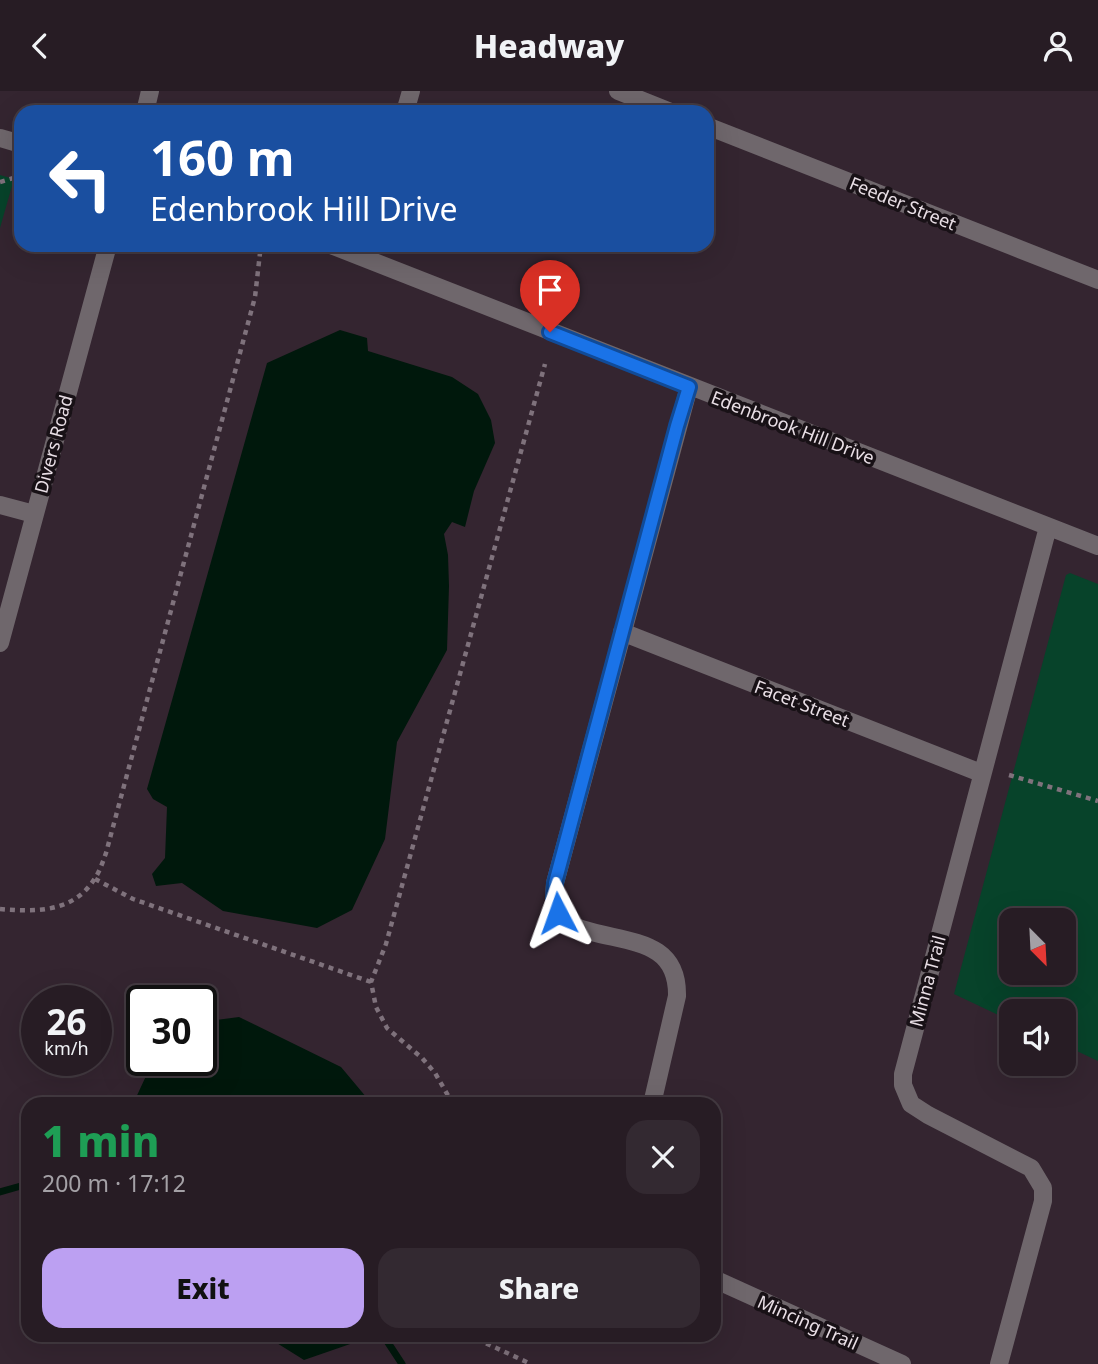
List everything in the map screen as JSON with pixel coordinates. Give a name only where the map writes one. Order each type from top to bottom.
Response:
[{"type":"street","points":[[618,91],[653,105]]},
{"type":"street","name":"Feeder Street","points":[[714,129],[1098,280]]},
{"type":"street","name":"Divers Road","points":[[0,643],[106,252]]},
{"type":"street","name":"Edenbrook Hill Drive","points":[[368,252],[689,387],[1098,546]]},
{"type":"street","points":[[654,1097],[677,996],[678,982],[673,969],[656,949],[578,928],[565,921],[558,913],[554,899],[555,883],[689,387]]},
{"type":"street","points":[[0,505],[34,514]]},
{"type":"street","name":"Minna Trail","points":[[999,1364],[1043,1202],[1042,1188],[1031,1168],[1021,1161],[919,1110],[911,1104],[903,1085],[907,1060],[981,773],[1048,527]]},
{"type":"street","name":"Facet Street","points":[[622,632],[981,773]]},
{"type":"street","name":"Mincing Trail","points":[[721,1282],[902,1364]]},
{"type":"path","points":[[0,909],[34,912],[60,906],[80,895],[95,880],[106,853],[255,297],[260,253]]},
{"type":"path","points":[[449,1097],[422,1058],[387,1028],[376,1007],[371,982],[386,944],[545,365]]},
{"type":"path","points":[[1009,775],[1098,801]]},
{"type":"path","points":[[95,880],[132,899],[371,982]]},
{"type":"path","points":[[483,1342],[531,1364]]},
{"type":"green space","points":[[0,175],[14,179],[0,228]]},
{"type":"green space","points":[[1070,573],[1098,584],[1098,1061],[1076,1051],[1076,999],[999,999],[999,1015],[954,994],[1066,575]]},
{"type":"shaded area","points":[[340,330],[367,338],[368,351],[452,377],[478,394],[491,420],[495,443],[474,491],[465,527],[452,522],[444,534],[449,586],[447,650],[397,742],[385,839],[352,910],[317,928],[223,911],[182,883],[156,886],[152,874],[165,858],[167,807],[153,799],[147,789],[267,363]]},
{"type":"shaded area","points":[[239,1017],[341,1067],[366,1097],[136,1097],[146,1076],[217,1076],[217,1020]]},
{"type":"shaded area","points":[[275,1342],[356,1342],[304,1360]]},
{"type":"waterway","points":[[0,1192],[21,1186]]},
{"type":"waterway","points":[[388,1342],[402,1364]]},
{"type":"route","points":[[550,332],[689,387],[555,883],[554,899],[558,913]]}]
